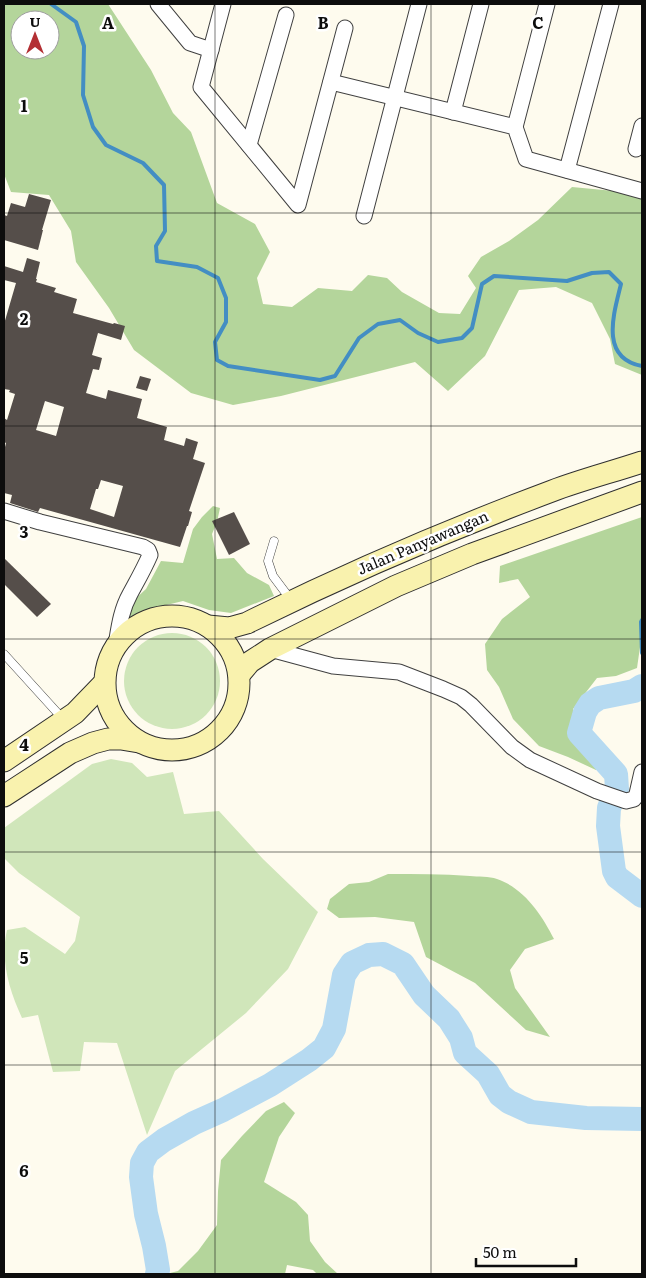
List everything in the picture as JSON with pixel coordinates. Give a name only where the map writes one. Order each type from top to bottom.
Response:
[{"type":"main road","name":"Jalan Panyawangan","points":[[208,626],[229,628],[239,626],[361,568],[436,536],[552,491],[642,462]]},
{"type":"main road","name":"Jalan Panyawangan","points":[[239,675],[250,662],[270,649],[396,586],[472,554],[642,492]]},
{"type":"main road","points":[[4,796],[70,753],[93,743],[108,739],[121,739],[139,742],[159,749],[180,750],[200,744],[218,732],[231,716],[238,696],[239,675],[234,656],[223,639],[208,626],[189,618],[162,617],[148,620],[131,630],[116,644],[107,663],[104,683],[106,701],[114,717],[125,731],[139,742]]},
{"type":"main road","points":[[4,761],[65,721],[104,683]]},
{"type":"street","points":[[158,4],[190,43],[211,50]]},
{"type":"street","points":[[224,4],[201,86],[298,205],[345,28]]},
{"type":"street","points":[[364,216],[419,4]]},
{"type":"street","points":[[453,112],[481,4]]},
{"type":"street","points":[[547,4],[515,127],[526,159],[642,190]]},
{"type":"street","points":[[566,170],[611,4]]},
{"type":"street","points":[[250,145],[286,15]]},
{"type":"street","points":[[331,82],[515,127]]},
{"type":"street","points":[[636,149],[642,126]]},
{"type":"street","points":[[4,511],[40,522],[143,547],[148,550],[150,555],[145,569],[122,612],[116,644]]},
{"type":"street","points":[[270,649],[333,666],[399,672],[443,689],[461,697],[471,705],[512,748],[530,760],[597,791],[626,801],[634,799],[637,794],[642,772]]},
{"type":"lane","points":[[274,541],[268,561],[273,576],[292,602]]},
{"type":"lane","points":[[4,654],[65,721]]},
{"type":"green space","points":[[4,4],[108,4],[151,70],[173,113],[191,132],[217,203],[255,224],[270,252],[257,278],[263,304],[292,307],[318,288],[352,291],[368,275],[387,278],[402,292],[439,313],[460,314],[476,288],[468,276],[481,257],[509,241],[538,220],[572,187],[635,193],[642,199],[642,375],[615,364],[610,339],[592,303],[556,287],[519,290],[485,356],[448,391],[415,362],[281,396],[233,405],[191,393],[134,350],[109,308],[76,262],[71,231],[49,195],[11,192],[4,174]]},
{"type":"green space","points":[[213,506],[220,508],[212,534],[217,559],[234,558],[247,573],[269,585],[274,596],[231,613],[209,610],[183,601],[154,608],[128,619],[133,601],[146,589],[161,561],[183,563],[193,529]]},
{"type":"green space","points":[[642,517],[642,633],[637,668],[616,676],[597,678],[573,709],[579,742],[601,767],[596,770],[539,746],[513,719],[499,687],[487,670],[485,644],[502,619],[530,597],[518,579],[499,583],[500,566]]},
{"type":"green space","points":[[163,633],[181,633],[199,641],[212,654],[220,672],[217,700],[199,721],[181,729],[163,729],[145,721],[132,708],[124,690],[124,672],[132,654],[145,641]]},
{"type":"green space","points":[[111,759],[132,763],[147,777],[173,772],[184,814],[219,811],[263,859],[318,912],[288,969],[246,1013],[175,1071],[147,1135],[117,1043],[84,1042],[80,1071],[53,1072],[38,1015],[22,1018],[13,997],[5,964],[7,930],[25,927],[65,954],[75,941],[80,917],[19,873],[4,858],[4,828],[92,764]]},
{"type":"green space","points":[[388,874],[491,877],[507,883],[531,903],[554,939],[525,949],[510,970],[515,988],[550,1037],[526,1030],[475,983],[426,957],[414,922],[375,917],[339,918],[327,909],[330,899],[349,884],[369,882]]},
{"type":"green space","points":[[284,1102],[295,1113],[279,1137],[264,1182],[296,1202],[308,1215],[310,1241],[325,1262],[338,1274],[317,1274],[313,1270],[287,1265],[285,1274],[166,1274],[178,1271],[198,1251],[217,1225],[221,1160],[266,1111]]},
{"type":"building","points":[[29,194],[51,200],[38,250],[4,240],[4,215],[7,216],[11,203],[25,207]]},
{"type":"building","points":[[27,258],[40,262],[36,282],[56,288],[54,292],[77,299],[73,313],[125,326],[121,340],[98,333],[92,355],[102,358],[99,370],[93,369],[86,393],[106,399],[108,390],[142,399],[137,418],[167,427],[164,440],[184,446],[186,438],[198,442],[193,459],[205,463],[189,511],[192,512],[188,526],[180,547],[40,508],[38,512],[10,503],[12,495],[4,493],[4,451],[6,443],[4,442],[4,418],[7,420],[15,394],[9,392],[10,390],[4,389],[4,324],[16,283],[4,280],[4,266],[23,272]],"holes":[[[45,401],[64,407],[56,436],[36,430]],[[101,480],[123,486],[114,517],[90,509]]]},
{"type":"building","points":[[140,376],[151,379],[147,391],[136,388]]},
{"type":"building","points":[[234,512],[250,544],[229,555],[212,521]]},
{"type":"building","points":[[4,558],[51,604],[37,617],[4,584]]},
{"type":"waterway","points":[[51,4],[76,22],[84,46],[83,95],[93,127],[106,145],[143,163],[164,185],[165,231],[156,246],[157,261],[197,267],[218,278],[226,298],[226,322],[215,342],[217,360],[228,366],[320,380],[335,376],[359,338],[378,324],[400,320],[418,333],[438,342],[462,338],[472,328],[482,284],[494,276],[567,281],[592,273],[609,272],[621,284],[613,321],[615,344],[620,354],[628,361],[642,366]]},
{"type":"waterway","points":[[642,620],[642,653]]},
{"type":"waterway","points":[[642,686],[634,691],[599,698],[590,704],[585,712],[579,733],[616,774],[617,789],[609,808],[608,826],[614,871],[617,877],[642,896]]},
{"type":"waterway","points":[[157,1274],[158,1270],[146,1214],[141,1177],[142,1163],[148,1152],[164,1140],[194,1123],[270,1085],[324,1048],[334,1029],[344,975],[352,963],[369,955],[383,954],[403,964],[424,995],[449,1019],[461,1038],[465,1053],[488,1074],[500,1095],[509,1102],[531,1112],[586,1118],[642,1119]]}]
